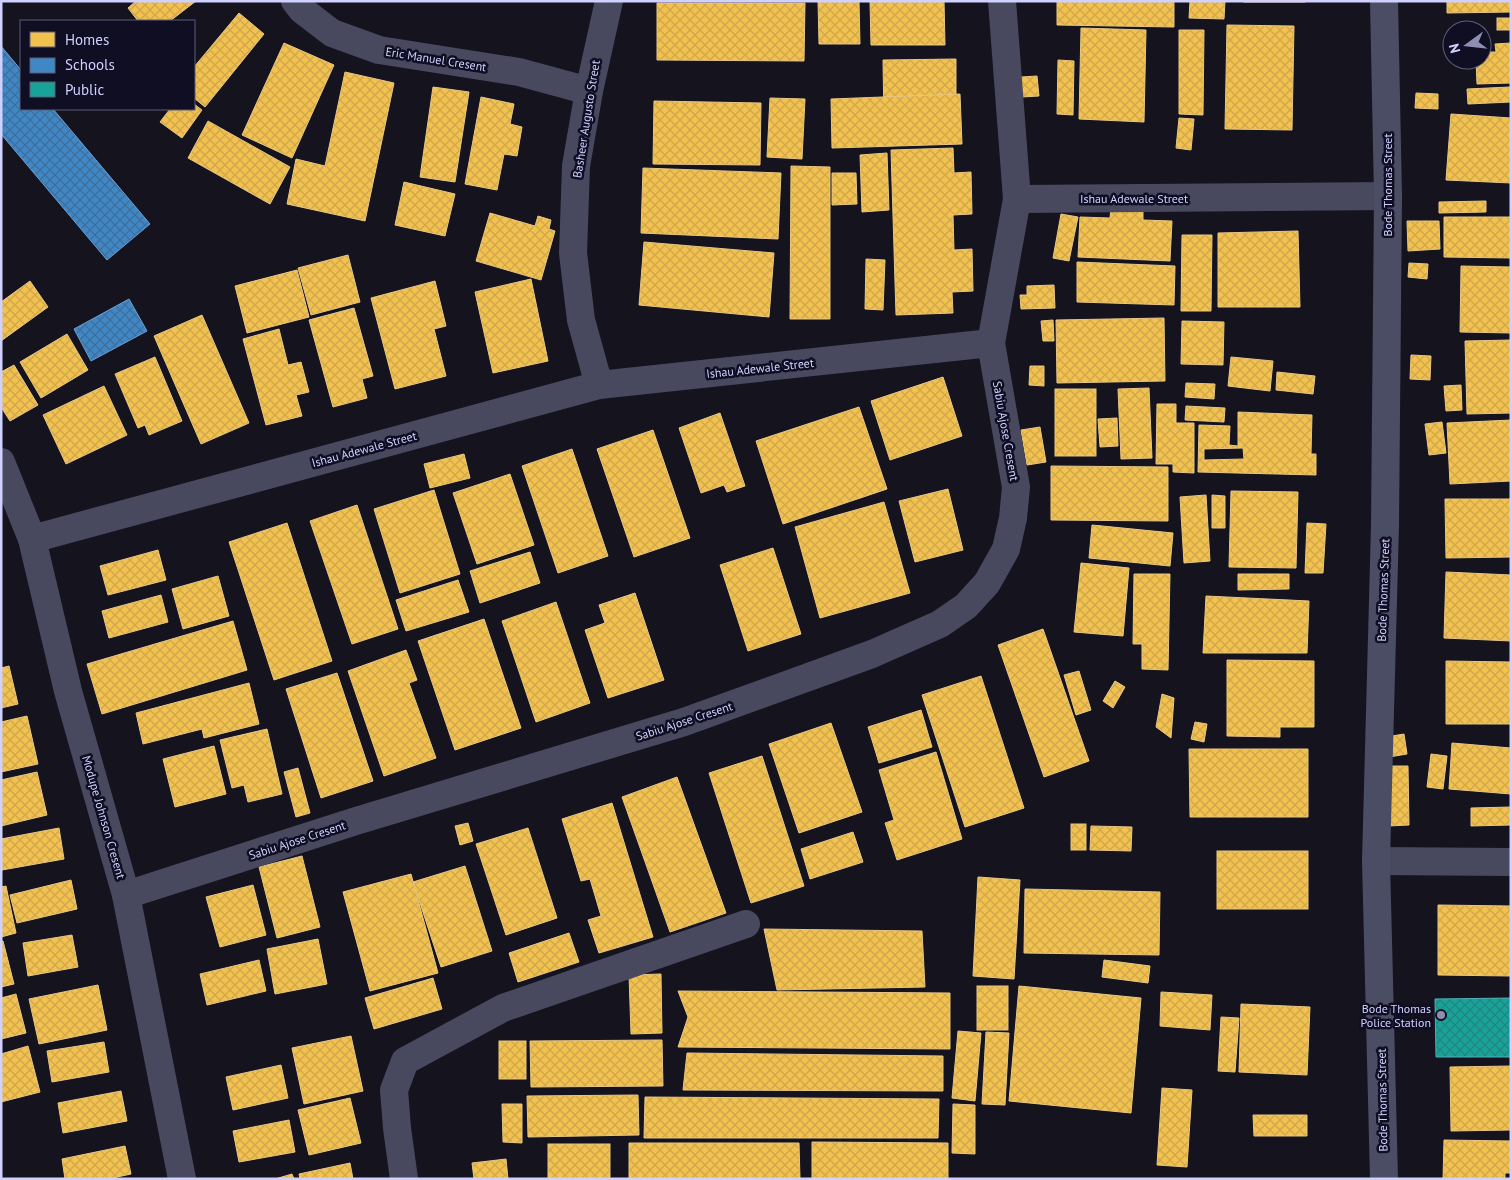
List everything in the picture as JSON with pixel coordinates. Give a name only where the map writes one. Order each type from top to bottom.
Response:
[{"type":"main road","name":"Bode Thomas Street","points":[[1384,1],[1388,196],[1385,525],[1376,862],[1384,1179]]},
{"type":"street","name":"Eric Manuel Cresent","points":[[295,1],[302,10],[332,33],[379,50],[519,72],[589,91]]},
{"type":"street","name":"Basheer Augusto Street","points":[[599,385],[581,320],[573,253],[576,166],[589,91],[609,1]]},
{"type":"street","points":[[991,343],[1017,199],[1002,1]]},
{"type":"street","name":"Ishau Adewale Street","points":[[1017,199],[1388,196]]},
{"type":"street","name":"Ishau Adewale Street","points":[[32,539],[599,385],[991,343]]},
{"type":"street","name":"Sabiu Ajose Cresent","points":[[126,895],[356,821],[684,722],[872,654],[940,624],[966,606],[987,583],[1006,549],[1013,518],[1016,487],[991,343]]},
{"type":"street","name":"Modupe Johnson Cresent","points":[[1,462],[32,539],[68,691],[126,895],[182,1179]]},
{"type":"street","points":[[1376,862],[1511,862]]},
{"type":"street","points":[[404,1179],[394,1090],[405,1061],[504,1008],[746,924]]},
{"type":"building: Homes","points":[[136,1],[196,1],[171,20],[137,20],[128,8]]},
{"type":"building: Homes","points":[[818,1],[859,1],[860,44],[819,44]]},
{"type":"building: Homes","points":[[870,1],[944,1],[945,45],[871,45]]},
{"type":"building: Homes","points":[[1057,1],[1174,1],[1174,27],[1057,25]]},
{"type":"building: Homes","points":[[1190,1],[1225,1],[1224,19],[1189,18]]},
{"type":"building: Homes","points":[[1305,1],[1305,2],[1244,2]]},
{"type":"building: Homes","points":[[1447,1],[1511,1],[1511,12],[1447,13]]},
{"type":"building: Homes","points":[[657,3],[805,3],[804,61],[657,60]]},
{"type":"building: Homes","points":[[239,13],[264,34],[205,107],[195,99],[195,66]]},
{"type":"building: Homes","points":[[1497,18],[1511,18],[1511,30],[1497,30]]},
{"type":"building: Homes","points":[[1227,25],[1294,26],[1292,130],[1225,129]]},
{"type":"building: Homes","points":[[1081,28],[1146,30],[1144,122],[1079,119]]},
{"type":"building: Homes","points":[[1179,30],[1204,30],[1203,115],[1179,114]]},
{"type":"building: Homes","points":[[284,43],[334,65],[292,158],[242,135]]},
{"type":"building: Homes","points":[[1511,43],[1511,83],[1477,84],[1476,70],[1492,70],[1492,52],[1496,52],[1495,44]]},
{"type":"building: Homes","points":[[956,59],[956,123],[884,123],[883,60]]},
{"type":"building: Homes","points":[[1058,60],[1074,61],[1073,115],[1057,114]]},
{"type":"building: Homes","points":[[345,72],[394,83],[365,221],[287,204],[296,159],[325,166]]},
{"type":"building: Homes","points":[[1037,76],[1039,96],[1022,97],[1021,77]]},
{"type":"building: Homes","points":[[433,87],[469,92],[455,182],[420,177]]},
{"type":"building: Homes","points":[[1510,87],[1511,102],[1468,104],[1467,89]]},
{"type":"building: Homes","points":[[1416,93],[1438,94],[1438,109],[1415,108]]},
{"type":"building: Homes","points":[[960,94],[962,144],[832,148],[831,99]]},
{"type":"building: Homes","points":[[481,97],[514,104],[510,124],[522,127],[517,156],[504,154],[497,190],[465,184]]},
{"type":"building: Homes","points":[[770,98],[805,99],[802,159],[767,157]]},
{"type":"building: Homes","points":[[654,101],[761,103],[760,165],[653,164]]},
{"type":"building: Homes","points":[[195,105],[202,110],[182,138],[160,122],[169,110],[195,110]]},
{"type":"building: Homes","points":[[1451,114],[1511,118],[1511,183],[1446,180]]},
{"type":"building: Homes","points":[[1179,118],[1194,119],[1191,150],[1176,148]]},
{"type":"building: Homes","points":[[208,121],[290,167],[270,204],[188,158]]},
{"type":"building: Homes","points":[[953,148],[954,173],[971,172],[972,214],[953,215],[954,250],[972,249],[973,291],[952,292],[953,313],[896,315],[891,150]]},
{"type":"building: Homes","points":[[887,153],[889,210],[862,212],[860,155]]},
{"type":"building: Homes","points":[[791,166],[830,167],[830,319],[790,319]]},
{"type":"building: Homes","points":[[643,168],[781,173],[778,239],[641,233]]},
{"type":"building: Homes","points":[[832,173],[856,173],[857,204],[832,205]]},
{"type":"building: Homes","points":[[404,182],[455,194],[445,236],[395,225]]},
{"type":"building: Homes","points":[[1486,201],[1486,212],[1439,213],[1439,202]]},
{"type":"building: Homes","points":[[1111,207],[1143,209],[1143,220],[1172,221],[1170,261],[1078,257],[1080,217],[1110,218]]},
{"type":"building: Homes","points":[[490,213],[535,226],[538,216],[551,220],[549,229],[555,231],[541,280],[476,261]]},
{"type":"building: Homes","points":[[1061,214],[1078,217],[1069,261],[1053,258]]},
{"type":"building: Homes","points":[[1444,217],[1511,217],[1511,258],[1444,257]]},
{"type":"building: Homes","points":[[1407,221],[1439,221],[1440,249],[1408,251]]},
{"type":"building: Homes","points":[[1298,231],[1300,307],[1218,307],[1218,233]]},
{"type":"building: Homes","points":[[1182,235],[1212,235],[1211,311],[1181,311]]},
{"type":"building: Homes","points":[[644,242],[774,253],[769,317],[639,305]]},
{"type":"building: Homes","points":[[348,255],[360,302],[311,315],[298,268]]},
{"type":"building: Homes","points":[[866,259],[885,260],[883,310],[865,309]]},
{"type":"building: Homes","points":[[1077,262],[1175,266],[1174,305],[1077,302]]},
{"type":"building: Homes","points":[[1409,263],[1428,264],[1427,279],[1408,277]]},
{"type":"building: Homes","points":[[1461,266],[1511,267],[1511,333],[1460,332]]},
{"type":"building: Homes","points":[[297,270],[309,317],[247,333],[235,286]]},
{"type":"building: Homes","points":[[531,279],[548,361],[493,373],[475,292]]},
{"type":"building: Homes","points":[[30,281],[48,307],[1,341],[1,302]]},
{"type":"building: Homes","points":[[435,281],[446,326],[434,329],[446,376],[395,389],[371,298]]},
{"type":"building: Homes","points":[[1054,285],[1055,308],[1021,309],[1020,295],[1027,295],[1027,286]]},
{"type":"building: Homes","points":[[354,308],[373,376],[362,379],[367,398],[333,407],[309,320]]},
{"type":"building: Homes","points":[[202,315],[249,423],[201,444],[154,336]]},
{"type":"building: Homes","points":[[1164,318],[1165,381],[1057,383],[1056,320]]},
{"type":"building: Homes","points":[[1053,320],[1054,341],[1043,341],[1041,321]]},
{"type":"building: Homes","points":[[1182,321],[1224,322],[1223,365],[1181,364]]},
{"type":"building: Homes","points":[[279,329],[288,365],[301,362],[309,392],[296,395],[302,416],[266,425],[243,339]]},
{"type":"building: Homes","points":[[67,334],[88,370],[41,398],[20,362]]},
{"type":"building: Homes","points":[[1511,340],[1511,413],[1467,414],[1465,341]]},
{"type":"building: Homes","points":[[1411,355],[1431,356],[1430,380],[1410,379]]},
{"type":"building: Homes","points":[[155,357],[182,421],[149,435],[145,425],[138,428],[115,374]]},
{"type":"building: Homes","points":[[1231,357],[1273,361],[1270,391],[1228,386]]},
{"type":"building: Homes","points":[[14,365],[38,405],[10,421],[1,407],[1,372]]},
{"type":"building: Homes","points":[[1030,366],[1044,366],[1044,386],[1029,385]]},
{"type":"building: Homes","points":[[1277,372],[1315,376],[1313,394],[1276,390]]},
{"type":"building: Homes","points":[[943,377],[962,436],[890,460],[871,401]]},
{"type":"building: Homes","points":[[1186,383],[1215,384],[1214,399],[1185,397]]},
{"type":"building: Homes","points":[[1461,385],[1462,410],[1446,411],[1444,386]]},
{"type":"building: Homes","points":[[104,386],[127,435],[66,464],[43,415]]},
{"type":"building: Homes","points":[[1149,388],[1152,458],[1121,459],[1118,389]]},
{"type":"building: Homes","points":[[1055,389],[1096,389],[1096,456],[1055,456]]},
{"type":"building: Homes","points":[[1157,404],[1176,404],[1176,423],[1194,423],[1194,473],[1173,472],[1173,464],[1156,464]]},
{"type":"building: Homes","points":[[1186,406],[1225,408],[1224,422],[1185,420]]},
{"type":"building: Homes","points":[[859,407],[887,489],[783,524],[756,441]]},
{"type":"building: Homes","points":[[1238,412],[1312,415],[1311,454],[1316,454],[1316,475],[1198,472],[1199,425],[1230,426],[1229,445],[1238,446]],"holes":[[[1243,448],[1244,459],[1204,460],[1204,449]]]},
{"type":"building: Homes","points":[[720,413],[745,486],[727,492],[724,485],[701,493],[679,428]]},
{"type":"building: Homes","points":[[1117,418],[1118,446],[1100,447],[1098,419]]},
{"type":"building: Homes","points":[[1511,420],[1511,481],[1450,484],[1447,423]]},
{"type":"building: Homes","points":[[1442,422],[1446,453],[1429,455],[1425,424]]},
{"type":"building: Homes","points":[[1040,427],[1046,462],[1027,465],[1021,430]]},
{"type":"building: Homes","points":[[653,430],[690,538],[634,557],[597,449]]},
{"type":"building: Homes","points":[[572,449],[608,556],[558,573],[522,466]]},
{"type":"building: Homes","points":[[464,454],[470,478],[430,488],[424,464]]},
{"type":"building: Homes","points":[[1051,466],[1168,467],[1168,521],[1051,520]]},
{"type":"building: Homes","points":[[510,474],[534,545],[477,564],[453,493]]},
{"type":"building: Homes","points":[[948,489],[963,550],[915,562],[899,501]]},
{"type":"building: Homes","points":[[434,490],[460,574],[400,593],[374,509]]},
{"type":"building: Homes","points":[[1231,491],[1298,492],[1296,568],[1229,567]]},
{"type":"building: Homes","points":[[1206,495],[1210,561],[1184,563],[1180,497]]},
{"type":"building: Homes","points":[[1212,495],[1225,496],[1225,528],[1212,528]]},
{"type":"building: Homes","points":[[1445,499],[1511,499],[1511,557],[1446,558]]},
{"type":"building: Homes","points":[[884,502],[910,593],[820,618],[795,527]]},
{"type":"building: Homes","points":[[357,505],[398,629],[352,644],[310,521]]},
{"type":"building: Homes","points":[[287,523],[332,661],[274,680],[229,542]]},
{"type":"building: Homes","points":[[1307,523],[1326,524],[1323,573],[1305,573]]},
{"type":"building: Homes","points":[[1092,525],[1173,533],[1170,566],[1089,558]]},
{"type":"building: Homes","points":[[773,548],[801,634],[748,651],[720,565]]},
{"type":"building: Homes","points":[[158,550],[166,580],[108,595],[100,566]]},
{"type":"building: Homes","points":[[530,552],[540,583],[480,603],[470,571]]},
{"type":"building: Homes","points":[[1081,563],[1129,568],[1123,636],[1074,632]]},
{"type":"building: Homes","points":[[1446,572],[1511,575],[1511,641],[1444,638]]},
{"type":"building: Homes","points":[[1134,574],[1170,574],[1168,670],[1142,669],[1142,644],[1133,644]]},
{"type":"building: Homes","points":[[1238,574],[1289,574],[1289,589],[1238,590]]},
{"type":"building: Homes","points":[[218,576],[229,616],[183,629],[172,589]]},
{"type":"building: Homes","points":[[458,580],[469,612],[406,631],[396,600]]},
{"type":"building: Homes","points":[[635,593],[664,680],[608,698],[585,630],[605,623],[599,605]]},
{"type":"building: Homes","points":[[161,595],[168,622],[109,638],[102,611]]},
{"type":"building: Homes","points":[[1206,596],[1309,601],[1307,653],[1203,653]]},
{"type":"building: Homes","points":[[556,602],[590,703],[536,722],[502,621]]},
{"type":"building: Homes","points":[[484,619],[521,728],[455,750],[418,641]]},
{"type":"building: Homes","points":[[233,621],[247,670],[102,714],[87,664]]},
{"type":"building: Homes","points":[[1043,629],[1089,761],[1044,777],[998,645]]},
{"type":"building: Homes","points":[[406,650],[417,680],[409,683],[436,758],[384,776],[348,671]]},
{"type":"building: Homes","points":[[1227,660],[1314,661],[1314,727],[1280,727],[1280,737],[1227,736]]},
{"type":"building: Homes","points":[[1446,661],[1511,662],[1511,724],[1446,724]]},
{"type":"building: Homes","points":[[9,666],[18,704],[1,708],[1,668]]},
{"type":"building: Homes","points":[[1079,671],[1091,710],[1076,715],[1064,675]]},
{"type":"building: Homes","points":[[337,673],[373,781],[321,798],[286,689]]},
{"type":"building: Homes","points":[[981,676],[1024,808],[965,827],[922,695]]},
{"type":"building: Homes","points":[[1115,681],[1125,687],[1113,708],[1103,701]]},
{"type":"building: Homes","points":[[249,683],[259,724],[204,738],[202,729],[143,744],[136,713]]},
{"type":"building: Homes","points":[[1162,694],[1174,698],[1171,738],[1156,727]]},
{"type":"building: Homes","points":[[921,710],[932,747],[879,763],[868,727]]},
{"type":"building: Homes","points":[[27,716],[38,764],[1,772],[1,722]]},
{"type":"building: Homes","points":[[1195,722],[1207,724],[1204,742],[1191,739]]},
{"type":"building: Homes","points":[[831,723],[862,812],[799,833],[769,744]]},
{"type":"building: Homes","points":[[267,729],[282,794],[248,802],[244,785],[232,788],[220,740]]},
{"type":"building: Homes","points":[[1404,734],[1407,754],[1389,757],[1386,737]]},
{"type":"building: Homes","points":[[1452,743],[1511,748],[1511,794],[1449,789]]},
{"type":"building: Homes","points":[[214,746],[226,794],[175,807],[163,759]]},
{"type":"building: Homes","points":[[1189,749],[1308,749],[1308,817],[1190,817]]},
{"type":"building: Homes","points":[[936,752],[962,839],[897,860],[885,823],[894,820],[879,770]]},
{"type":"building: Homes","points":[[1431,754],[1447,756],[1443,789],[1427,787]]},
{"type":"building: Homes","points":[[762,756],[804,886],[751,903],[709,773]]},
{"type":"building: Homes","points":[[1386,766],[1408,766],[1409,825],[1388,826]]},
{"type":"building: Homes","points":[[298,768],[310,813],[296,817],[284,772]]},
{"type":"building: Homes","points":[[37,772],[47,815],[1,826],[1,780]]},
{"type":"building: Homes","points":[[677,777],[726,913],[670,932],[622,797]]},
{"type":"building: Homes","points":[[612,803],[653,937],[599,953],[588,920],[601,916],[590,879],[581,881],[562,819]]},
{"type":"building: Homes","points":[[1511,807],[1511,825],[1471,826],[1471,808]]},
{"type":"building: Homes","points":[[468,823],[473,841],[460,845],[455,826]]},
{"type":"building: Homes","points":[[1071,824],[1086,824],[1086,850],[1071,850]]},
{"type":"building: Homes","points":[[1091,826],[1132,827],[1131,851],[1090,850]]},
{"type":"building: Homes","points":[[59,828],[64,859],[2,870],[1,839]]},
{"type":"building: Homes","points":[[528,828],[557,918],[506,935],[476,844]]},
{"type":"building: Homes","points":[[853,832],[863,862],[810,879],[801,849]]},
{"type":"building: Homes","points":[[1217,851],[1308,851],[1308,909],[1217,909]]},
{"type":"building: Homes","points":[[302,856],[320,927],[277,938],[259,867]]},
{"type":"building: Homes","points":[[465,866],[492,951],[441,967],[413,882]]},
{"type":"building: Homes","points":[[411,874],[438,973],[370,991],[343,892]]},
{"type":"building: Homes","points":[[978,877],[1020,880],[1014,979],[973,976]]},
{"type":"building: Homes","points":[[71,880],[77,909],[17,923],[10,895]]},
{"type":"building: Homes","points":[[253,885],[266,935],[220,947],[206,897]]},
{"type":"building: Homes","points":[[6,886],[16,933],[1,937],[1,887]]},
{"type":"building: Homes","points":[[1025,889],[1160,892],[1159,955],[1024,953]]},
{"type":"building: Homes","points":[[1438,905],[1511,906],[1511,976],[1438,975]]},
{"type":"building: Homes","points":[[764,929],[922,931],[925,987],[777,990]]},
{"type":"building: Homes","points":[[569,933],[579,962],[518,982],[509,953]]},
{"type":"building: Homes","points":[[72,935],[78,967],[28,976],[23,943]]},
{"type":"building: Homes","points":[[318,939],[327,984],[275,994],[267,949]]},
{"type":"building: Homes","points":[[1,941],[3,941],[14,984],[1,987]]},
{"type":"building: Homes","points":[[259,960],[266,991],[207,1005],[200,974]]},
{"type":"building: Homes","points":[[1104,960],[1150,966],[1148,983],[1102,977]]},
{"type":"building: Homes","points":[[661,974],[662,1033],[631,1034],[629,975]]},
{"type":"building: Homes","points":[[433,978],[442,1009],[374,1029],[365,998]]},
{"type":"building: Homes","points":[[98,985],[107,1030],[39,1044],[29,999]]},
{"type":"building: Homes","points":[[977,986],[1008,986],[1008,1030],[977,1030]]},
{"type":"building: Homes","points":[[1019,986],[1141,998],[1131,1113],[1009,1101]]},
{"type":"building: Homes","points":[[678,991],[950,993],[950,1049],[678,1047],[688,1017]]},
{"type":"building: Homes","points":[[1161,992],[1212,995],[1210,1030],[1160,1026]]},
{"type":"building: Homes","points":[[16,994],[26,1033],[1,1039],[1,998]]},
{"type":"building: Homes","points":[[1241,1004],[1310,1007],[1307,1075],[1239,1072]]},
{"type":"building: Homes","points":[[1221,1017],[1239,1018],[1235,1072],[1218,1071]]},
{"type":"building: Homes","points":[[958,1031],[981,1033],[975,1101],[952,1098]]},
{"type":"building: Homes","points":[[986,1032],[1009,1033],[1005,1105],[982,1104]]},
{"type":"building: Homes","points":[[351,1036],[363,1091],[304,1104],[292,1048]]},
{"type":"building: Homes","points":[[662,1040],[663,1086],[531,1087],[530,1041]]},
{"type":"building: Homes","points":[[499,1041],[526,1041],[526,1079],[499,1079]]},
{"type":"building: Homes","points":[[104,1042],[109,1072],[52,1082],[47,1051]]},
{"type":"building: Homes","points":[[28,1046],[40,1092],[1,1102],[1,1054]]},
{"type":"building: Homes","points":[[687,1053],[943,1056],[943,1091],[683,1090]]},
{"type":"building: Homes","points":[[281,1065],[288,1098],[233,1110],[226,1077]]},
{"type":"building: Homes","points":[[1511,1066],[1511,1130],[1451,1131],[1450,1067]]},
{"type":"building: Homes","points":[[1162,1088],[1192,1090],[1187,1167],[1157,1165]]},
{"type":"building: Homes","points":[[121,1091],[127,1121],[63,1133],[58,1103]]},
{"type":"building: Homes","points":[[638,1095],[639,1135],[528,1137],[527,1096]]},
{"type":"building: Homes","points":[[645,1097],[939,1099],[938,1138],[644,1138]]},
{"type":"building: Homes","points":[[350,1098],[361,1143],[309,1155],[298,1110]]},
{"type":"building: Homes","points":[[502,1104],[522,1104],[522,1143],[503,1142]]},
{"type":"building: Homes","points":[[953,1104],[975,1105],[975,1154],[952,1153]]},
{"type":"building: Homes","points":[[1253,1115],[1307,1115],[1307,1136],[1254,1136]]},
{"type":"building: Homes","points":[[289,1120],[295,1152],[239,1162],[233,1131]]},
{"type":"building: Homes","points":[[1444,1140],[1511,1141],[1511,1173],[1505,1173],[1505,1179],[1443,1179]]},
{"type":"building: Homes","points":[[812,1142],[948,1143],[948,1179],[812,1179]]},
{"type":"building: Homes","points":[[629,1143],[799,1143],[800,1179],[629,1179]]},
{"type":"building: Homes","points":[[548,1144],[610,1144],[610,1179],[548,1179]]},
{"type":"building: Homes","points":[[125,1146],[131,1174],[108,1179],[65,1179],[62,1159]]},
{"type":"building: Homes","points":[[506,1159],[508,1179],[474,1179],[472,1163]]},
{"type":"building: Homes","points":[[350,1163],[353,1179],[300,1179],[299,1174]]},
{"type":"building: Homes","points":[[292,1174],[294,1179],[275,1179]]},
{"type":"building: Schools","points":[[1,46],[20,69],[20,110],[54,110],[150,224],[107,260],[1,134]]},
{"type":"building: Schools","points":[[129,299],[147,331],[91,361],[74,329]]},
{"type":"building: Public","points":[[1511,998],[1511,1057],[1436,1057],[1435,999]]},
{"type":"place","name":"Bode Thomas Police Station","points":[[1441,1015]]}]
